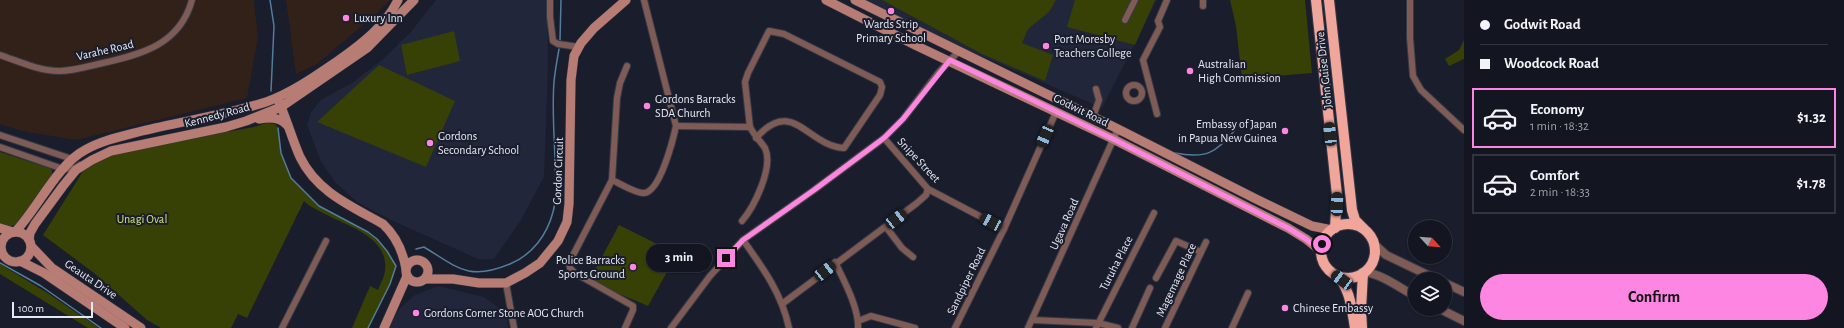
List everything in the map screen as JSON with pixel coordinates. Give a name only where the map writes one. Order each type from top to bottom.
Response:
[{"type":"highway","name":"John Guise Drive","points":[[1316,0],[1337,196],[1334,229]]},
{"type":"highway","name":"John Guise Drive","points":[[1329,0],[1352,210],[1355,220],[1364,230]]},
{"type":"highway","points":[[1355,328],[1351,303],[1344,283],[1330,271],[1324,262],[1321,251],[1325,238],[1334,229],[1350,224],[1364,230],[1370,236],[1374,244],[1373,259],[1364,272],[1361,309],[1362,328]]},
{"type":"highway","points":[[1330,271],[1336,275],[1350,278],[1364,272]]},
{"type":"main road","name":"Kennedy Road","points":[[14,232],[24,222],[63,169],[72,159],[85,150],[116,138],[183,121],[216,115],[268,101],[277,97],[315,76],[352,51],[381,24],[392,11],[398,0]]},
{"type":"main road","name":"Gordon Circuit","points":[[506,283],[540,263],[558,241],[567,222],[571,179],[571,80],[574,56],[594,28],[626,0]]},
{"type":"main road","name":"Godwit Road","points":[[826,0],[917,46],[950,60],[1113,139],[1288,228],[1306,239],[1321,251]]},
{"type":"main road","name":"Godwit Road","points":[[855,0],[1118,128],[1213,178],[1298,220],[1312,226],[1334,229]]},
{"type":"main road","name":"Kennedy Road","points":[[30,243],[30,233],[35,224],[76,170],[111,151],[246,121],[281,107],[368,48],[409,2]]},
{"type":"main road","points":[[289,127],[288,110],[296,97],[303,91]]},
{"type":"main road","points":[[277,97],[300,157],[315,180],[341,202],[383,224],[398,244],[404,258],[406,273],[412,281],[416,283]]},
{"type":"main road","points":[[246,121],[269,118],[282,120],[289,127]]},
{"type":"main road","name":"Geauta Drive","points":[[0,228],[23,234],[52,268],[141,328]]},
{"type":"main road","name":"Geauta Drive","points":[[14,232],[4,238],[1,249],[6,258],[15,262],[20,261],[44,273],[125,328]]},
{"type":"main road","points":[[20,261],[29,254],[30,243]]},
{"type":"main road","points":[[398,244],[418,260],[424,262],[428,268],[453,279]]},
{"type":"main road","points":[[384,328],[400,294],[410,262],[418,260]]},
{"type":"main road","points":[[426,279],[428,268]]},
{"type":"main road","points":[[400,294],[416,283],[426,279],[453,279],[479,283],[506,283]]},
{"type":"street","name":"Varahe Road","points":[[0,55],[30,66],[58,71],[94,65],[134,55],[152,49],[162,43],[182,22],[192,0]]},
{"type":"street","points":[[550,0],[550,17],[553,41],[558,44],[579,47]]},
{"type":"street","points":[[612,180],[642,194],[649,192],[654,187],[660,174],[673,140],[676,126],[644,0]]},
{"type":"street","points":[[1126,20],[1135,0]]},
{"type":"street","points":[[1157,114],[1144,60],[1160,27],[1158,21],[1167,0]]},
{"type":"street","points":[[1410,0],[1410,38],[1413,76],[1421,90],[1464,130]]},
{"type":"street","points":[[742,221],[751,210],[756,199],[768,160],[764,148],[756,138],[750,127],[745,82],[769,31],[784,34],[880,82],[882,87],[880,95],[844,148],[835,148],[797,125],[785,120],[775,122],[766,128],[756,138]]},
{"type":"street","points":[[671,328],[710,276],[743,240],[884,138],[903,119],[950,60],[959,51]]},
{"type":"street","points":[[625,328],[633,310],[631,304],[575,273],[570,268],[569,263],[612,180],[618,98],[620,83],[627,66]]},
{"type":"street","points":[[1135,78],[1135,85]]},
{"type":"street","points":[[1142,93],[1141,88],[1135,85],[1128,88],[1126,93],[1128,98],[1132,101],[1136,101],[1141,97],[1142,93],[1150,89]]},
{"type":"street","points":[[1093,117],[1099,100],[1096,89]]},
{"type":"street","name":"Sandpiper Road","points":[[954,328],[1004,229],[1056,112]]},
{"type":"street","points":[[676,126],[750,127]]},
{"type":"street","name":"Ugava Road","points":[[1028,328],[1033,320],[1118,128]]},
{"type":"street","points":[[0,135],[72,159]]},
{"type":"street","name":"Snipe Street","points":[[884,138],[928,189],[1004,229]]},
{"type":"street","points":[[0,147],[63,169],[75,168],[88,160],[92,160]]},
{"type":"street","points":[[782,304],[835,262],[886,227],[922,198],[928,189]]},
{"type":"street","name":"Turuha Place","points":[[1097,325],[1154,213]]},
{"type":"street","points":[[886,227],[899,244],[913,257]]},
{"type":"street","points":[[743,240],[768,275],[782,304],[789,328]]},
{"type":"street","points":[[282,328],[326,241]]},
{"type":"street","points":[[1156,278],[1176,241],[1200,252]]},
{"type":"street","name":"Magemage Place","points":[[1165,328],[1206,242]]},
{"type":"street","points":[[1374,244],[1386,255],[1421,272]]},
{"type":"street","points":[[835,262],[848,289],[858,321],[858,328]]},
{"type":"street","points":[[1364,272],[1376,273],[1390,283],[1408,292]]},
{"type":"street","points":[[506,283],[514,328]]},
{"type":"street","points":[[1452,286],[1464,292]]},
{"type":"street","points":[[1132,328],[1150,288]]},
{"type":"street","points":[[1232,328],[1248,293]]},
{"type":"street","points":[[1452,315],[1464,321]]},
{"type":"street","points":[[858,321],[871,316],[915,328]]},
{"type":"street","points":[[1033,320],[1118,328]]},
{"type":"shaded area","points":[[0,0],[254,0],[258,37],[247,98],[76,140],[22,131],[0,124]]},
{"type":"shaded area","points":[[286,0],[390,0],[375,15],[317,64],[296,74]]},
{"type":"shaded area","name":"Gordons Secondary School","points":[[436,0],[547,0],[548,65],[544,177],[521,220],[494,259],[478,259],[391,220],[357,202],[336,183],[321,162],[307,125],[311,112],[322,99],[352,83],[384,58],[410,33]]},
{"type":"shaded area","name":"Port Moresby Teachers College","points":[[861,0],[1157,0],[1102,108],[903,22]]},
{"type":"shaded area","points":[[438,286],[484,297],[507,314],[508,328],[389,328],[398,310],[415,295]]},
{"type":"green space","points":[[882,0],[1056,0],[1049,12],[1028,29],[1022,43],[1053,55],[1045,81],[982,54]]},
{"type":"green space","points":[[1075,0],[1155,0],[1135,45],[1067,27]]},
{"type":"green space","points":[[1230,0],[1305,0],[1312,73],[1242,79],[1236,26]]},
{"type":"green space","points":[[454,31],[460,61],[407,75],[401,45]]},
{"type":"green space","points":[[1464,40],[1464,59],[1449,66],[1445,59],[1459,50]]},
{"type":"green space","points":[[379,65],[455,101],[426,167],[317,122]]},
{"type":"green space","name":"Unagi Oval","points":[[267,123],[275,124],[278,128],[281,153],[291,178],[319,206],[368,232],[377,239],[387,251],[396,266],[390,284],[368,328],[352,328],[370,286],[378,290],[385,272],[384,258],[380,248],[373,240],[363,233],[321,212],[304,201],[247,318],[238,314],[231,328],[161,328],[147,320],[94,273],[43,235],[85,168],[119,150],[254,127]]},
{"type":"green space","points":[[0,152],[52,169],[52,176],[19,223],[9,227],[0,224]]},
{"type":"green space","name":"Police Barracks Sports Ground","points":[[619,225],[677,254],[648,306],[589,281]]},
{"type":"green space","points":[[0,264],[49,294],[99,328],[88,328],[0,274]]},
{"type":"waterway","points":[[270,0],[274,26],[271,91]]},
{"type":"waterway","points":[[560,40],[561,0]]},
{"type":"waterway","points":[[416,249],[424,247],[455,266],[474,272],[496,269],[510,264],[532,250],[538,243],[547,229],[555,206],[556,185],[553,101],[554,78],[559,49]]},
{"type":"waterway","points":[[278,128],[281,153],[291,178],[319,206],[368,232],[377,239],[387,251],[396,266],[390,284],[368,328]]},
{"type":"waterway","points":[[1175,153],[1195,155],[1210,152],[1222,144],[1235,130]]},
{"type":"waterway","points":[[0,263],[41,286],[101,328]]},
{"type":"place","name":"Wards Strip Primary School","points":[[891,11]]},
{"type":"place","name":"Luxury Inn","points":[[346,18]]},
{"type":"place","name":"Port Moresby Teachers College","points":[[1046,46]]},
{"type":"place","name":"Australian High Commission","points":[[1190,71]]},
{"type":"place","name":"Gordons Barracks SDA Church","points":[[647,106]]},
{"type":"place","name":"Embassy of Japan in Papua New Guinea","points":[[1285,131]]},
{"type":"place","name":"Gordons Secondary School","points":[[430,143]]},
{"type":"place","name":"Police Barracks Sports Ground","points":[[633,267]]},
{"type":"place","name":"Chinese Embassy","points":[[1285,308]]},
{"type":"place","name":"Gordons Corner Stone AOG Church","points":[[416,313]]},
{"type":"route","points":[[726,258],[743,240],[884,138],[903,119],[950,60],[1113,139],[1288,228],[1306,239],[1321,251],[1322,244]]}]
